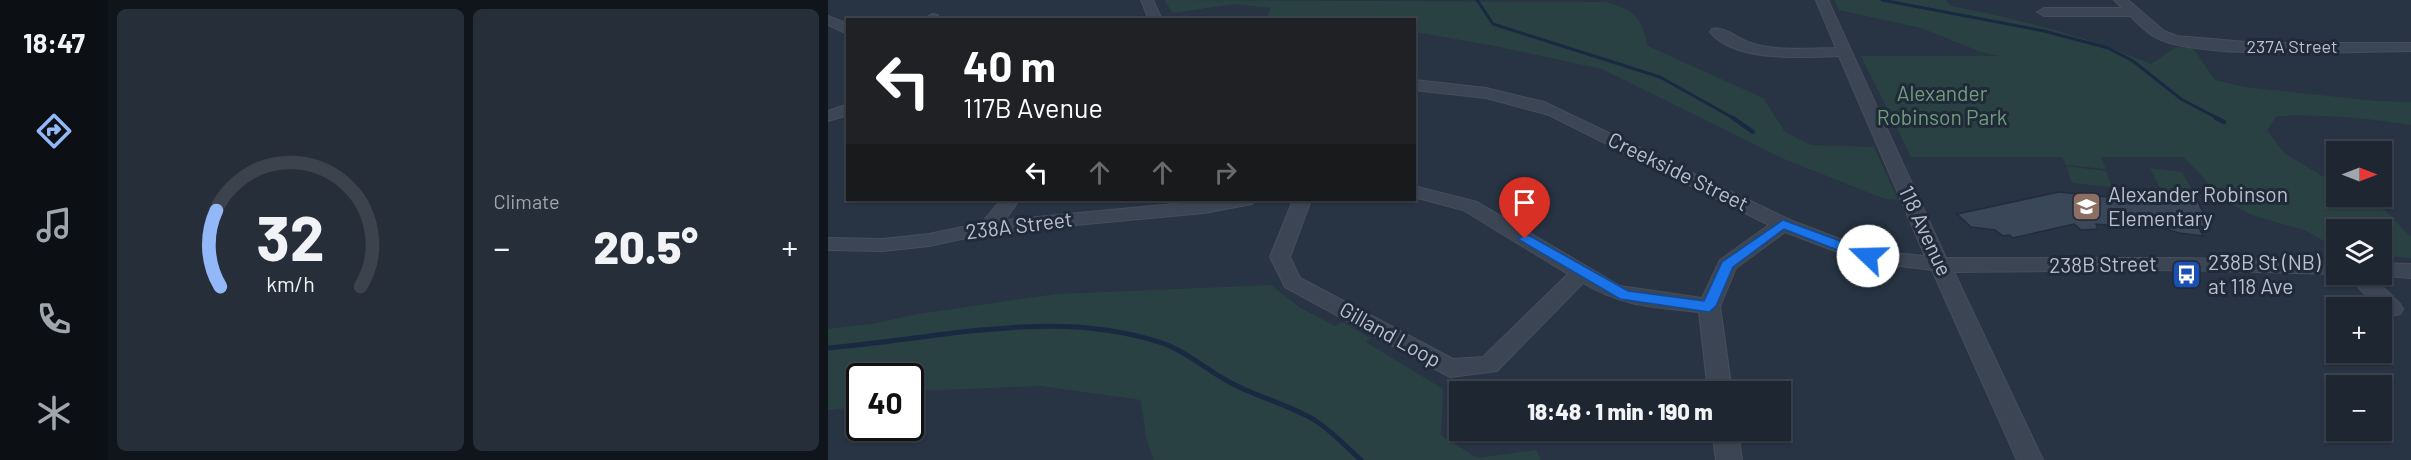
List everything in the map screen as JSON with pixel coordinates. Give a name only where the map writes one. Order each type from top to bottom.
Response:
[{"type":"street","points":[[1147,0],[1155,18]]},
{"type":"street","name":"118 Avenue","points":[[1822,0],[1940,266],[2030,460]]},
{"type":"street","points":[[2121,0],[2133,12]]},
{"type":"street","points":[[2044,12],[2133,12]]},
{"type":"street","name":"237A Street","points":[[2133,12],[2159,34],[2174,40],[2211,45],[2411,47]]},
{"type":"street","points":[[828,20],[846,29]]},
{"type":"street","points":[[1717,32],[1727,39],[1758,52],[1845,52]]},
{"type":"street","name":"Creekside Street","points":[[1416,85],[1478,91],[1526,100],[1783,224],[1868,256],[1940,266]]},
{"type":"street","points":[[828,116],[846,110]]},
{"type":"street","points":[[1416,192],[1470,206],[1581,273],[1625,296],[1709,306]]},
{"type":"street","points":[[989,227],[1009,201]]},
{"type":"street","name":"238A Street","points":[[828,244],[909,242],[989,227],[1204,207],[1239,201]]},
{"type":"street","name":"Gilland Loop","points":[[1302,201],[1280,257],[1292,282],[1450,368],[1489,365],[1581,273]]},
{"type":"street","points":[[1719,381],[1709,306],[1727,265],[1783,224]]},
{"type":"street","name":"238B Street","points":[[1940,266],[2179,264],[2326,268]]},
{"type":"street","points":[[2392,270],[2411,271]]},
{"type":"street","points":[[2367,285],[2380,297]]},
{"type":"street","points":[[1726,441],[1729,460]]},
{"type":"green space","points":[[1164,0],[1606,2],[1624,8],[1635,16],[1648,46],[1763,98],[1785,132],[1811,145],[1874,147],[1898,200],[1885,199],[1784,159],[1602,69],[1416,32],[1416,18],[1267,18],[1270,8],[1235,4],[1173,13]]},
{"type":"green space","name":"Alexander Robinson Park","points":[[1834,0],[1946,0],[1951,6],[2052,29],[2151,64],[2176,47],[2193,48],[2215,80],[2245,87],[2376,101],[2411,102],[2411,125],[2344,117],[2277,116],[2267,130],[2284,153],[2326,178],[2326,207],[2380,207],[2411,237],[2411,258],[2392,257],[2392,219],[2326,219],[2326,242],[2304,230],[2252,215],[2219,198],[2204,178],[2183,157],[2101,157],[2106,169],[2066,165],[2062,157],[1911,157],[1861,56],[1999,56],[1981,52],[1921,28],[1839,10]]},
{"type":"green space","points":[[2066,166],[2106,171],[2112,187],[2072,183]]},
{"type":"green space","points":[[2150,168],[2182,172],[2197,199],[2164,196]]},
{"type":"green space","points":[[1271,285],[1299,307],[1335,326],[1342,322],[1370,338],[1366,342],[1443,389],[1441,435],[1449,441],[1477,458],[1536,450],[1541,460],[1154,460],[1146,437],[1141,400],[1041,386],[924,390],[924,363],[846,363],[846,408],[828,410],[828,329],[1056,294]]},
{"type":"building","points":[[2059,192],[2118,198],[2115,193],[2198,202],[2210,227],[2198,226],[2203,236],[2179,233],[2166,229],[2162,221],[2134,217],[2138,225],[2129,224],[2130,227],[2096,224],[2098,229],[2081,230],[2074,224],[2013,238],[2009,235],[2003,236],[1995,230],[1971,227],[1957,214]]},
{"type":"waterway","points":[[1477,0],[1493,24],[1660,77],[1735,119]]},
{"type":"waterway","points":[[1882,0],[2044,31],[2108,48],[2133,61],[2181,99],[2219,119]]},
{"type":"waterway","points":[[1733,118],[1753,132]]},
{"type":"waterway","points":[[2216,118],[2224,122]]},
{"type":"waterway","points":[[828,348],[1038,326],[1080,327],[1121,333],[1172,347],[1233,384],[1306,415],[1328,430],[1361,460]]},
{"type":"place","name":"Alexander Robinson Elementary","points":[[2087,207]]},
{"type":"place","name":"238B St (NB) at 118 Ave","points":[[2187,275]]},
{"type":"route","points":[[1525,239],[1612,291],[1625,296],[1709,306],[1727,265],[1783,224],[1868,256]]}]
